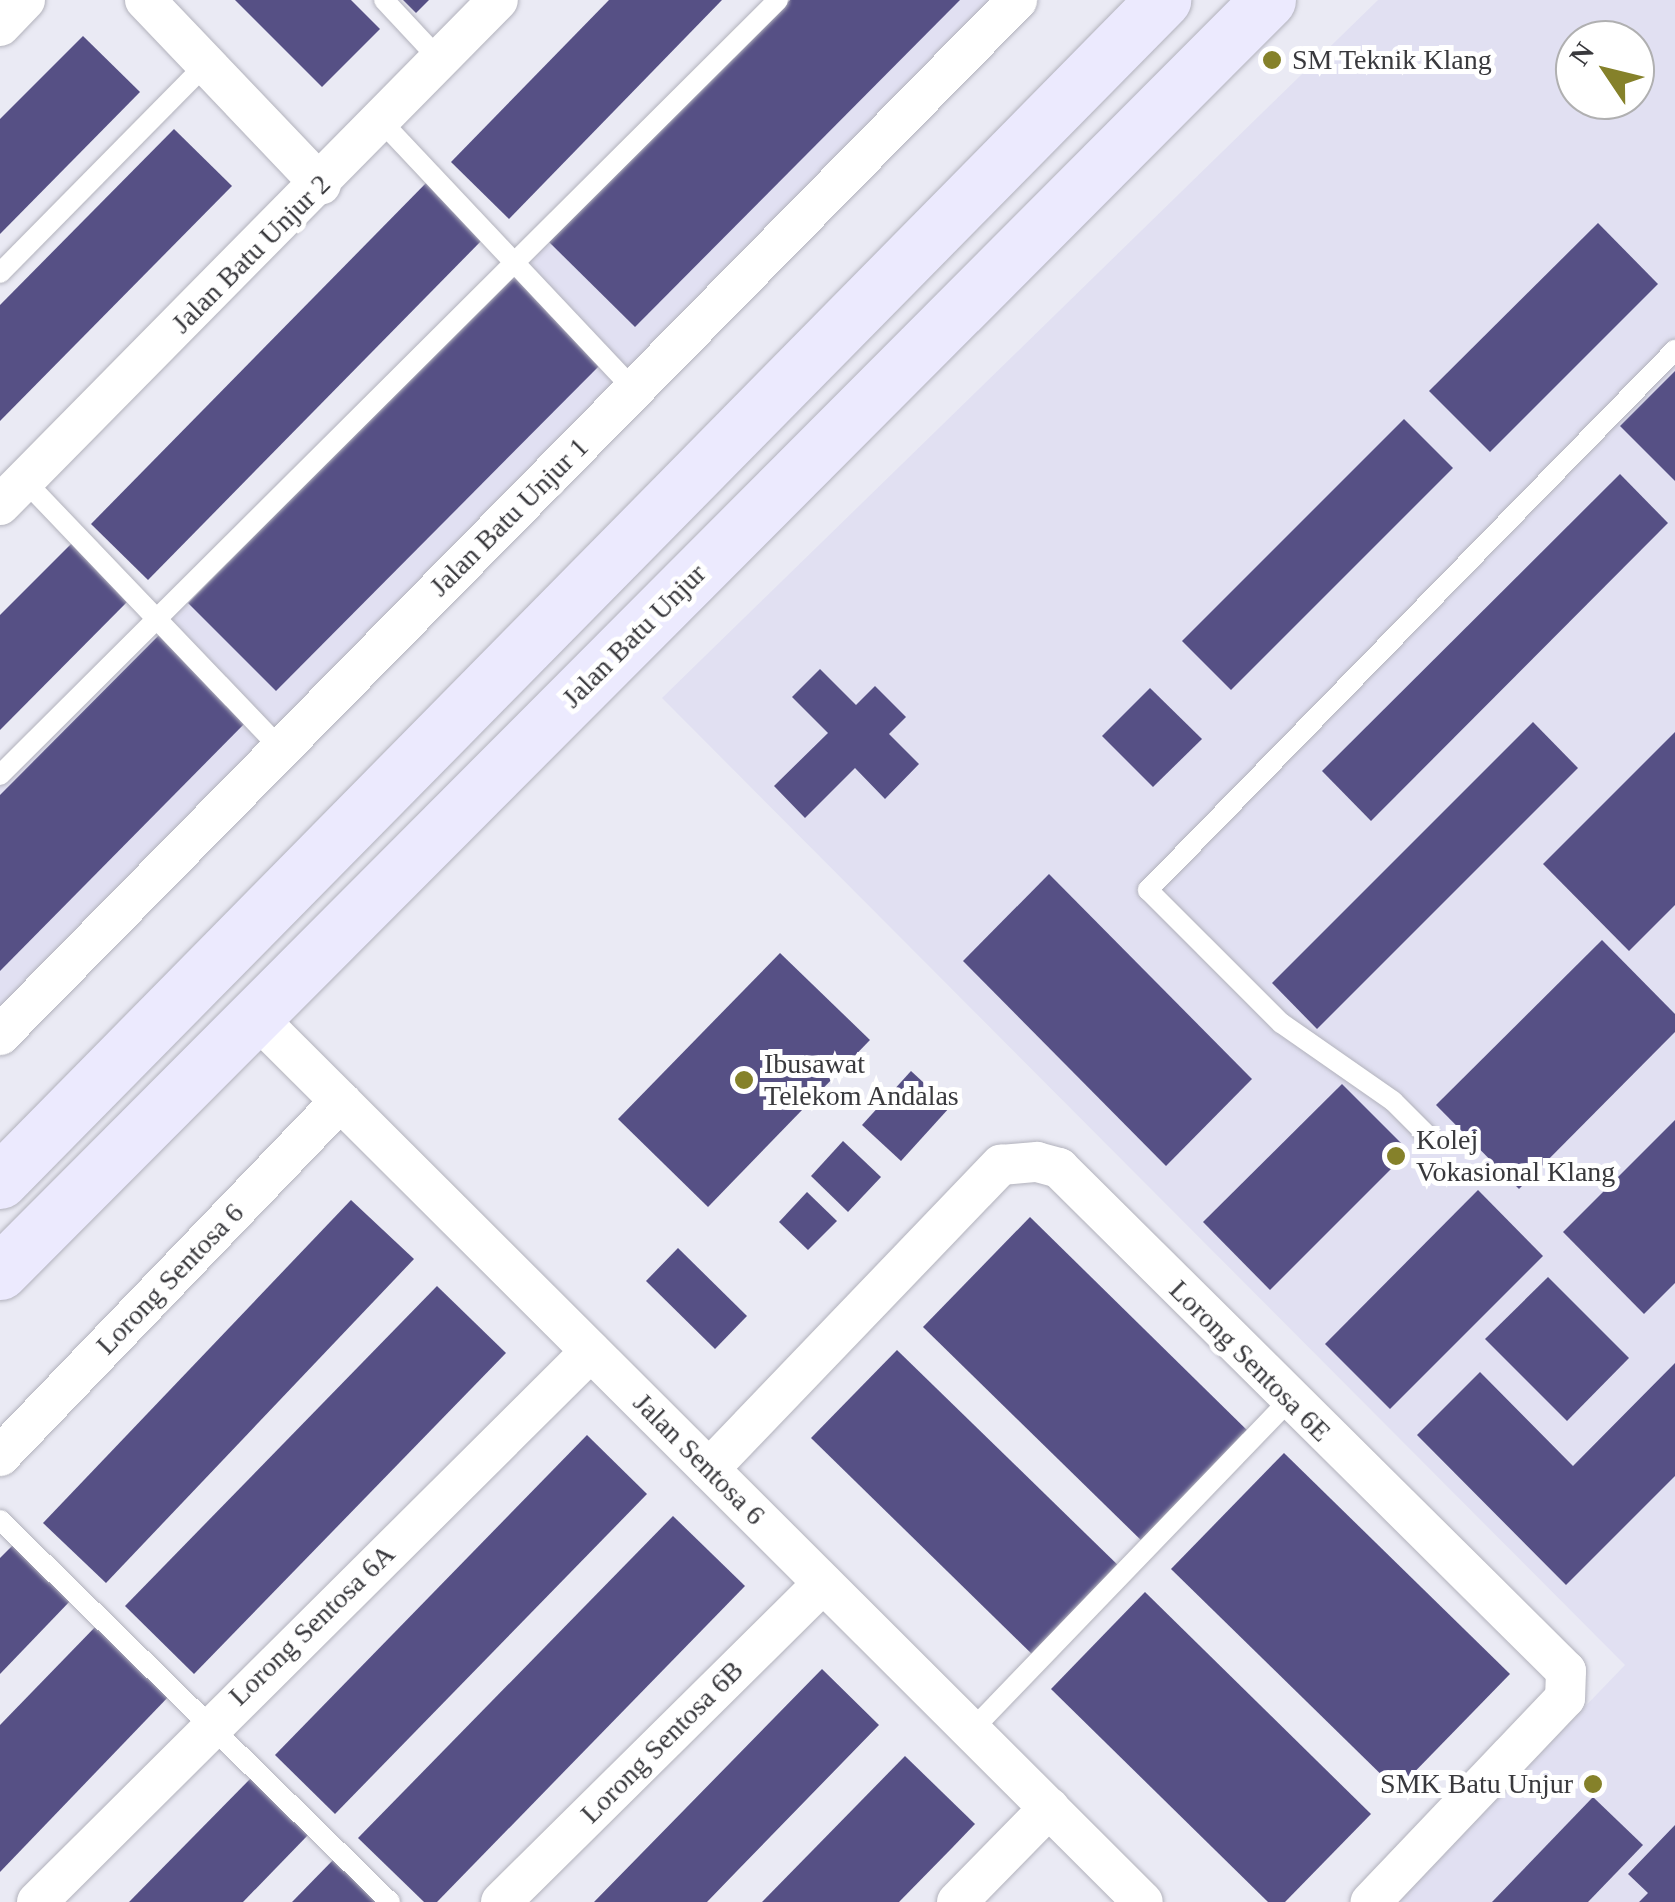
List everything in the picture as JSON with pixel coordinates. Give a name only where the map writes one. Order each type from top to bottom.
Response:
[{"type":"main road","points":[[0,1181],[1142,7],[1176,36],[1258,10]]},
{"type":"main road","name":"Jalan Batu Unjur","points":[[0,1272],[1258,10]]},
{"type":"street","points":[[0,26],[26,0]]},
{"type":"street","points":[[145,0],[321,185]]},
{"type":"street","name":"Jalan Batu Unjur 2","points":[[12,492],[321,185],[498,0]]},
{"type":"street","name":"Jalan Batu Unjur 1","points":[[0,1034],[1017,0]]},
{"type":"street","name":"Jalan Sentosa 6","points":[[255,1016],[1143,1902]]},
{"type":"street","name":"Lorong Sentosa 6","points":[[0,1456],[341,1101]]},
{"type":"street","name":"Lorong Sentosa 6E","points":[[709,1470],[1001,1165],[1020,1162],[1060,1168],[1289,1401],[1566,1671],[1569,1682],[1565,1698],[1371,1902]]},
{"type":"street","name":"Lorong Sentosa 6A","points":[[37,1902],[212,1723],[591,1351]]},
{"type":"street","name":"Lorong Sentosa 6B","points":[[501,1902],[824,1583]]},
{"type":"street","points":[[957,1902],[1049,1808]]},
{"type":"lane","points":[[384,0],[439,59]]},
{"type":"lane","points":[[0,775],[778,0]]},
{"type":"lane","points":[[0,273],[205,65]]},
{"type":"lane","points":[[380,120],[634,390]]},
{"type":"lane","points":[[1430,1138],[1392,1101],[1280,1023],[1148,890],[1675,350]]},
{"type":"lane","points":[[12,492],[156,618],[281,749]]},
{"type":"lane","points":[[970,1732],[1289,1401]]},
{"type":"lane","points":[[0,1520],[212,1723],[390,1902]]},
{"type":"shaded area","points":[[788,0],[998,0],[0,1016],[0,786]]},
{"type":"shaded area","name":"Kolej Vokasional Klang","points":[[1378,0],[1675,0],[1675,1902],[1397,1902],[1625,1665],[662,698]]},
{"type":"building","points":[[235,0],[351,0],[380,29],[322,87]]},
{"type":"building","points":[[403,0],[429,0],[416,13]]},
{"type":"building","points":[[609,0],[722,0],[509,219],[451,162]]},
{"type":"building","points":[[790,0],[960,0],[635,327],[549,242]]},
{"type":"building","points":[[83,36],[140,92],[0,234],[0,119]]},
{"type":"building","points":[[174,129],[232,186],[0,421],[0,305]]},
{"type":"building","points":[[428,181],[485,237],[148,580],[91,524]]},
{"type":"building","points":[[1598,223],[1658,284],[1490,452],[1429,391]]},
{"type":"building","points":[[522,265],[611,354],[276,691],[188,603]]},
{"type":"building","points":[[1675,371],[1675,481],[1620,426]]},
{"type":"building","points":[[1404,419],[1453,468],[1231,690],[1182,641]]},
{"type":"building","points":[[1620,474],[1668,523],[1371,821],[1322,771]]},
{"type":"building","points":[[72,543],[129,600],[0,730],[0,615]]},
{"type":"building","points":[[163,631],[251,717],[0,971],[0,795]]},
{"type":"building","points":[[820,669],[856,705],[875,686],[906,717],[889,734],[919,764],[885,799],[855,768],[805,818],[774,786],[828,733],[792,697]]},
{"type":"building","points":[[1150,688],[1202,739],[1153,787],[1102,736]]},
{"type":"building","points":[[1533,722],[1578,768],[1317,1029],[1272,983]]},
{"type":"building","points":[[1675,732],[1675,905],[1629,951],[1543,864]]},
{"type":"building","points":[[1049,874],[1252,1079],[1166,1166],[963,961]]},
{"type":"building","points":[[1602,940],[1675,1014],[1675,1032],[1519,1189],[1436,1105]]},
{"type":"building","name":"Ibusawat Telekom Andalas","points":[[780,953],[870,1040],[708,1207],[618,1119]]},
{"type":"building","points":[[911,1071],[950,1107],[901,1161],[862,1125]]},
{"type":"building","points":[[1342,1084],[1409,1151],[1270,1290],[1203,1222]]},
{"type":"building","points":[[1675,1120],[1675,1283],[1644,1314],[1563,1232]]},
{"type":"building","points":[[843,1141],[881,1177],[848,1212],[811,1176]]},
{"type":"building","points":[[1478,1190],[1543,1256],[1390,1409],[1325,1344]]},
{"type":"building","points":[[807,1192],[837,1221],[808,1250],[779,1222]]},
{"type":"building","points":[[351,1200],[414,1259],[106,1583],[43,1523]]},
{"type":"building","points":[[1030,1217],[1254,1437],[1147,1546],[923,1327]]},
{"type":"building","points":[[678,1248],[747,1316],[715,1349],[646,1281]]},
{"type":"building","points":[[1548,1277],[1629,1358],[1567,1421],[1485,1339]]},
{"type":"building","points":[[437,1286],[506,1353],[194,1674],[125,1606]]},
{"type":"building","points":[[897,1350],[1124,1571],[1038,1660],[811,1438]]},
{"type":"building","points":[[1675,1363],[1675,1476],[1566,1585],[1417,1435],[1480,1372],[1573,1466]]},
{"type":"building","points":[[587,1435],[647,1494],[335,1814],[275,1755]]},
{"type":"building","points":[[1284,1453],[1510,1674],[1397,1790],[1171,1569]]},
{"type":"building","points":[[673,1516],[745,1586],[437,1902],[424,1902],[358,1838]]},
{"type":"building","points":[[14,1544],[72,1599],[0,1674],[0,1558]]},
{"type":"building","points":[[1145,1592],[1371,1814],[1285,1902],[1268,1902],[1051,1689]]},
{"type":"building","points":[[98,1624],[171,1694],[0,1872],[0,1725]]},
{"type":"building","points":[[822,1669],[879,1725],[707,1902],[594,1902]]},
{"type":"building","points":[[905,1756],[975,1824],[951,1849],[899,1902],[762,1902]]},
{"type":"building","points":[[251,1778],[308,1835],[243,1902],[129,1902]]},
{"type":"building","points":[[1593,1797],[1643,1845],[1588,1902],[1492,1902]]},
{"type":"building","points":[[1675,1825],[1675,1902],[1639,1902],[1648,1893],[1628,1874]]},
{"type":"building","points":[[334,1859],[378,1902],[292,1902]]},
{"type":"place","name":"SM Teknik Klang","points":[[1272,60]]},
{"type":"place","name":"Ibusawat Telekom Andalas","points":[[744,1080]]},
{"type":"place","name":"Kolej Vokasional Klang","points":[[1396,1156]]},
{"type":"place","name":"SMK Batu Unjur","points":[[1593,1784]]}]
